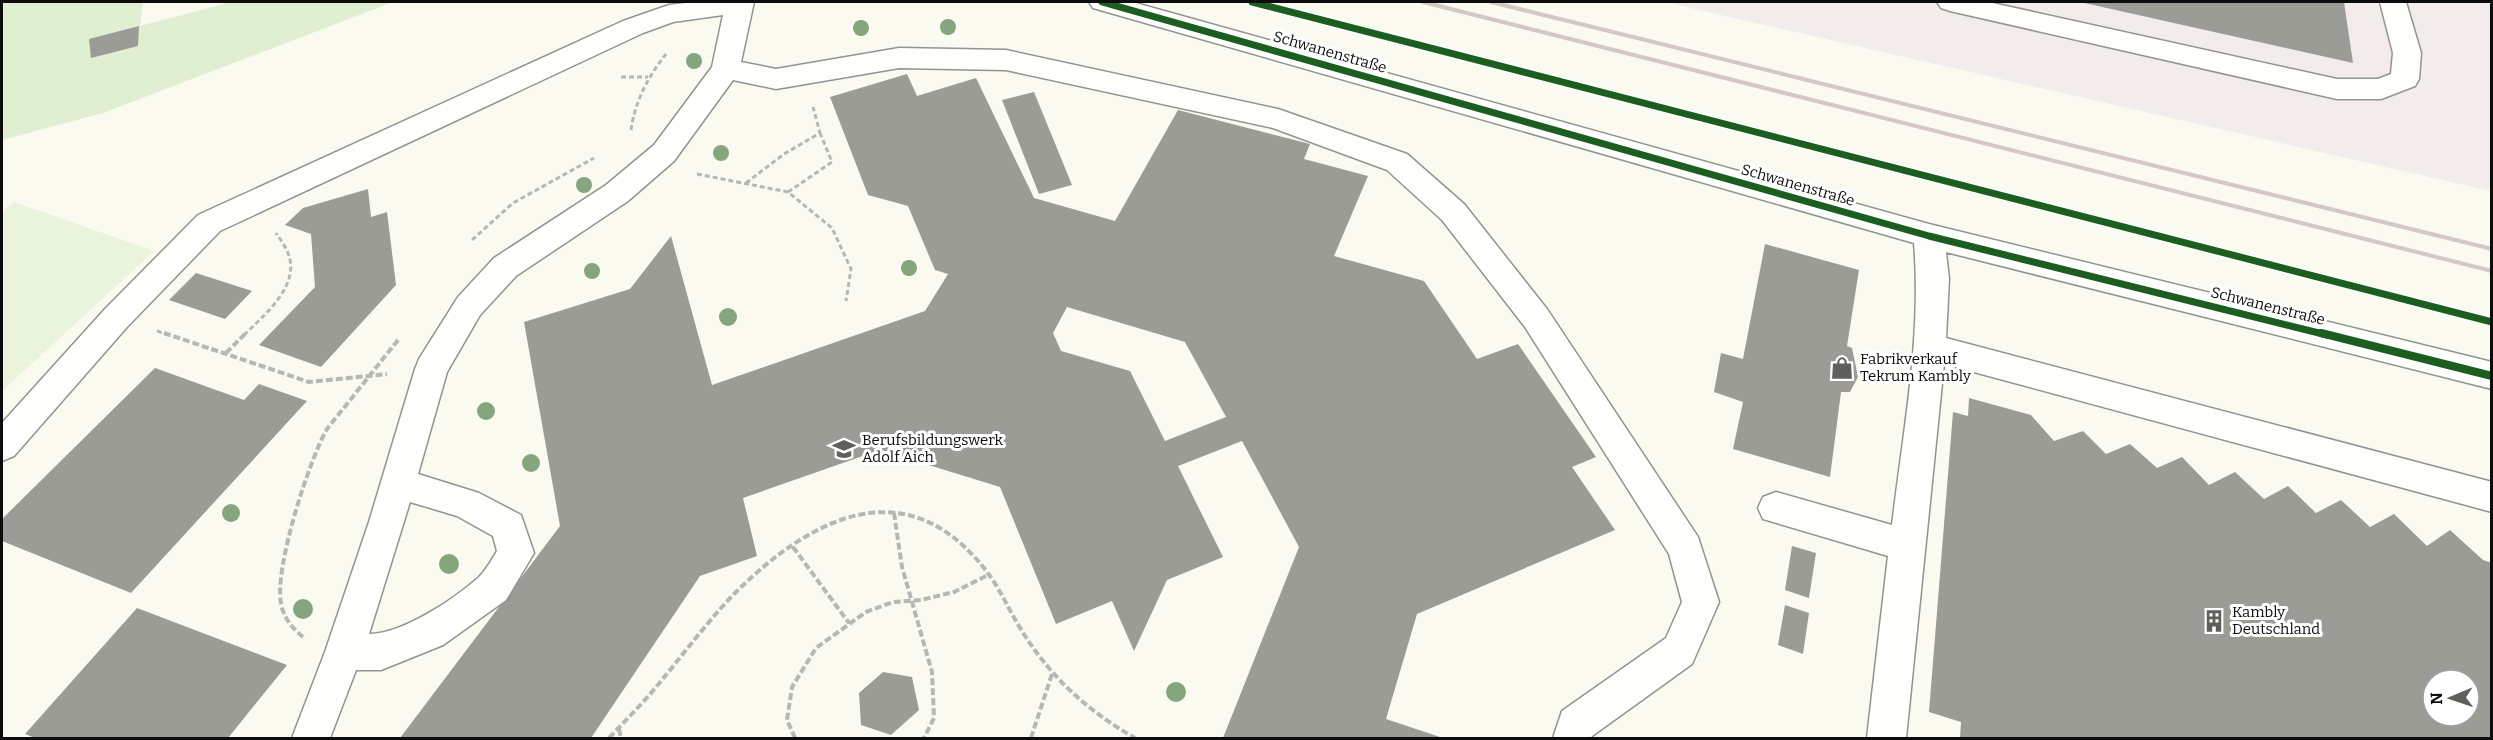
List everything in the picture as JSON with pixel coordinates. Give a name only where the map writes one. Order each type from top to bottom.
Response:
[{"type":"street","name":"Schwanenstraße","points":[[1102,2],[1929,236],[2492,376]]},
{"type":"street","points":[[1950,2],[2337,89],[2380,89],[2405,79],[2408,53],[2394,2]]},
{"type":"street","points":[[2,446],[116,318],[209,223],[633,27],[669,14],[730,4],[726,69],[657,159],[617,193],[505,267],[469,306],[431,369],[398,483],[344,652],[310,732]]},
{"type":"street","points":[[726,69],[776,79],[898,58],[1006,60],[1278,119],[1397,162],[1453,212],[1536,318],[1685,548],[1701,602],[1679,651],[1576,724],[1572,738]]},
{"type":"street","points":[[1886,738],[1929,347],[1933,279],[1929,236]]},
{"type":"street","points":[[1929,347],[2492,497]]},
{"type":"street","points":[[344,652],[381,652],[430,633],[493,588],[516,554],[508,526],[467,504],[398,483]]},
{"type":"street","points":[[1776,508],[1907,545]]},
{"type":"path","points":[[730,4],[672,45],[648,77],[633,114],[630,142],[633,154],[657,159],[689,172],[788,192],[832,228],[851,269],[846,301]]},
{"type":"path","points":[[788,192],[832,162],[820,133],[804,74]]},
{"type":"path","points":[[621,77],[648,77]]},
{"type":"path","points":[[746,183],[783,154],[820,133]]},
{"type":"path","points":[[226,353],[277,302],[289,281],[289,255],[255,202]]},
{"type":"path","points":[[116,318],[309,382],[431,369]]},
{"type":"path","points":[[609,738],[652,691],[700,631],[747,581],[836,521],[870,511],[906,514],[938,525],[968,549],[999,588],[1018,626],[1052,674],[1070,694],[1102,720],[1135,738]]},
{"type":"path","points":[[894,513],[902,567],[932,672],[934,718],[924,738]]},
{"type":"path","points":[[793,548],[849,623]]},
{"type":"path","points":[[795,738],[787,720],[792,687],[816,648],[866,612],[893,602],[954,592],[988,575]]},
{"type":"path","points":[[1031,738],[1052,674]]},
{"type":"path","points":[[619,728],[621,738]]},
{"type":"shaded area","points":[[1664,2],[2488,2],[2492,7],[2491,191]]},
{"type":"green space","points":[[2,2],[143,2],[140,26],[231,2],[393,2],[103,113],[2,140]]},
{"type":"green space","points":[[14,202],[154,251],[2,391],[2,212]]},
{"type":"building","points":[[2080,2],[2344,2],[2353,63]]},
{"type":"building","points":[[139,26],[138,46],[91,58],[89,39]]},
{"type":"building","points":[[907,74],[917,96],[976,78],[1034,198],[1115,221],[1178,110],[1310,144],[1304,159],[1368,176],[1334,256],[1424,281],[1477,359],[1518,344],[1596,457],[1572,467],[1615,530],[1417,614],[1386,719],[1443,738],[1223,738],[1299,547],[1242,441],[1178,466],[1223,557],[1167,580],[1134,651],[1112,601],[1056,624],[1000,487],[880,450],[743,498],[757,556],[700,576],[591,738],[400,738],[560,526],[524,322],[630,289],[671,236],[712,385],[925,311],[948,274],[935,270],[908,206],[868,195],[830,97]],"holes":[[[1067,307],[1185,342],[1226,417],[1165,441],[1130,371],[1061,351],[1053,333]]]},
{"type":"building","points":[[1034,92],[1072,185],[1039,194],[1002,100]]},
{"type":"building","points":[[368,189],[371,217],[387,212],[396,285],[321,367],[259,345],[315,287],[311,234],[285,225],[303,208]]},
{"type":"building","points":[[1765,244],[1859,270],[1847,346],[1852,348],[1858,377],[1850,392],[1841,392],[1830,477],[1733,449],[1743,402],[1714,392],[1721,353],[1743,359]]},
{"type":"building","points":[[196,273],[252,291],[225,319],[169,300]]},
{"type":"building","points":[[155,368],[244,400],[259,384],[307,401],[131,593],[2,541],[2,519]]},
{"type":"building","name":"Kambly Deutschland","points":[[1969,398],[2031,415],[2054,441],[2083,431],[2106,454],[2130,444],[2157,468],[2182,457],[2209,485],[2235,472],[2264,499],[2288,486],[2316,513],[2341,500],[2370,527],[2394,514],[2427,546],[2450,530],[2483,560],[2492,563],[2492,738],[1960,738],[1961,722],[1929,712],[1953,412],[1968,416]]},
{"type":"building","points":[[1792,546],[1816,553],[1809,598],[1785,590]]},
{"type":"building","points":[[1785,605],[1809,613],[1803,654],[1778,645]]},
{"type":"building","points":[[137,608],[287,665],[228,738],[35,738],[25,734]]},
{"type":"building","points":[[883,672],[912,677],[919,710],[891,735],[861,725],[859,693]]},
{"type":"railway","points":[[1423,2],[2492,271]]},
{"type":"railway","points":[[1491,2],[2492,249]]},
{"type":"cycle path","points":[[1102,2],[1929,236],[2492,376]]},
{"type":"cycle path","points":[[1252,2],[2492,322]]},
{"type":"place","name":"Fabrikverkauf Tekrum Kambly","points":[[1842,368]]},
{"type":"place","name":"Berufsbildungswerk Adolf Aich","points":[[844,449]]},
{"type":"place","name":"Kambly Deutschland","points":[[2214,621]]}]
